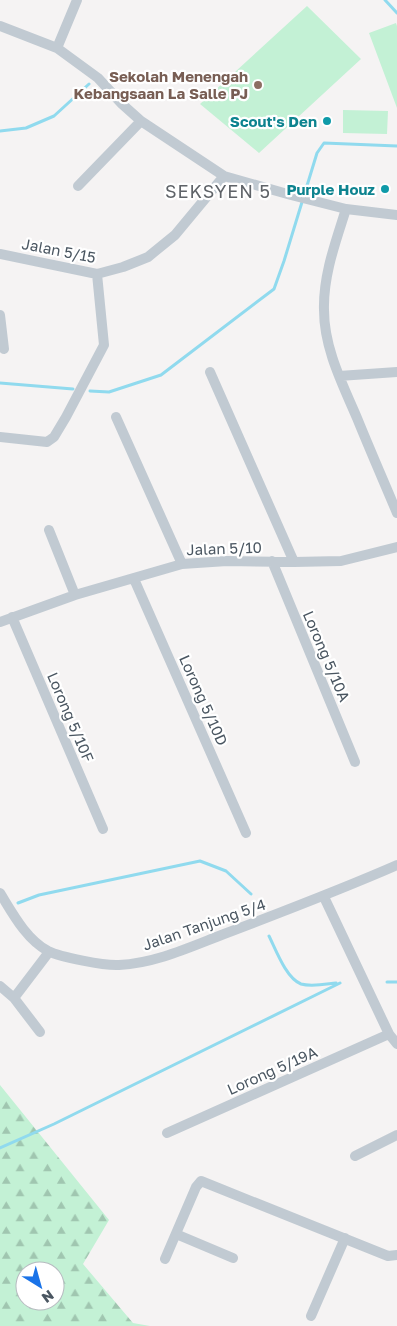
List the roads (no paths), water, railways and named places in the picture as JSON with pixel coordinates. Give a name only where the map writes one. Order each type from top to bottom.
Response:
[{"type":"street","points":[[57,48],[77,0]]},
{"type":"street","points":[[0,26],[57,48],[98,78],[141,121],[224,176],[290,196],[346,209],[397,215]]},
{"type":"street","points":[[78,186],[141,121]]},
{"type":"street","name":"Jalan 5/15","points":[[0,254],[97,274],[123,267],[148,257],[174,235],[224,176]]},
{"type":"street","points":[[346,209],[333,251],[325,288],[325,330],[339,376],[397,513]]},
{"type":"street","points":[[0,437],[45,443],[54,437],[62,424],[104,343],[97,274]]},
{"type":"street","points":[[0,315],[4,349]]},
{"type":"street","points":[[210,372],[294,562]]},
{"type":"street","points":[[339,376],[397,372]]},
{"type":"street","points":[[116,417],[182,564]]},
{"type":"street","points":[[49,530],[75,595]]},
{"type":"street","name":"Jalan 5/10","points":[[0,622],[75,595],[182,564],[227,560],[341,561],[397,547]]},
{"type":"street","name":"Lorong 5/10A","points":[[272,561],[355,762]]},
{"type":"street","name":"Lorong 5/10D","points":[[134,579],[246,834]]},
{"type":"street","name":"Lorong 5/10F","points":[[12,617],[103,828]]},
{"type":"street","name":"Jalan Tanjung 5/4","points":[[0,894],[25,931],[49,952],[103,964],[119,965],[156,960],[324,897],[397,865]]},
{"type":"street","points":[[324,897],[389,1034],[397,1044]]},
{"type":"street","points":[[14,998],[49,952]]},
{"type":"street","points":[[0,986],[14,998],[40,1032]]},
{"type":"street","name":"Lorong 5/19A","points":[[167,1133],[389,1034]]},
{"type":"street","points":[[355,1156],[397,1135]]},
{"type":"street","points":[[165,1259],[199,1182],[203,1181],[388,1256],[397,1255]]},
{"type":"street","points":[[176,1234],[233,1258]]},
{"type":"street","points":[[311,1316],[345,1238]]},
{"type":"waterway","points":[[385,0],[397,13]]},
{"type":"waterway","points":[[0,131],[26,128],[54,116],[89,84]]},
{"type":"waterway","points":[[90,391],[109,392],[161,375],[274,289],[317,153],[324,143],[397,146]]},
{"type":"waterway","points":[[0,383],[73,389]]},
{"type":"waterway","points":[[18,903],[39,895],[200,861],[226,871],[251,894]]},
{"type":"waterway","points":[[269,936],[286,970],[296,981],[301,984],[310,985],[336,983]]},
{"type":"waterway","points":[[387,982],[397,982]]},
{"type":"waterway","points":[[0,1148],[54,1124],[340,983]]},
{"type":"place","name":"Sekolah Menengah Kebangsaan La Salle PJ","points":[[258,85]]},
{"type":"place","name":"Scout's Den","points":[[327,121]]},
{"type":"place","name":"Purple Houz","points":[[385,189]]},
{"type":"district","name":"SEKSYEN 5","points":[[218,191]]}]
